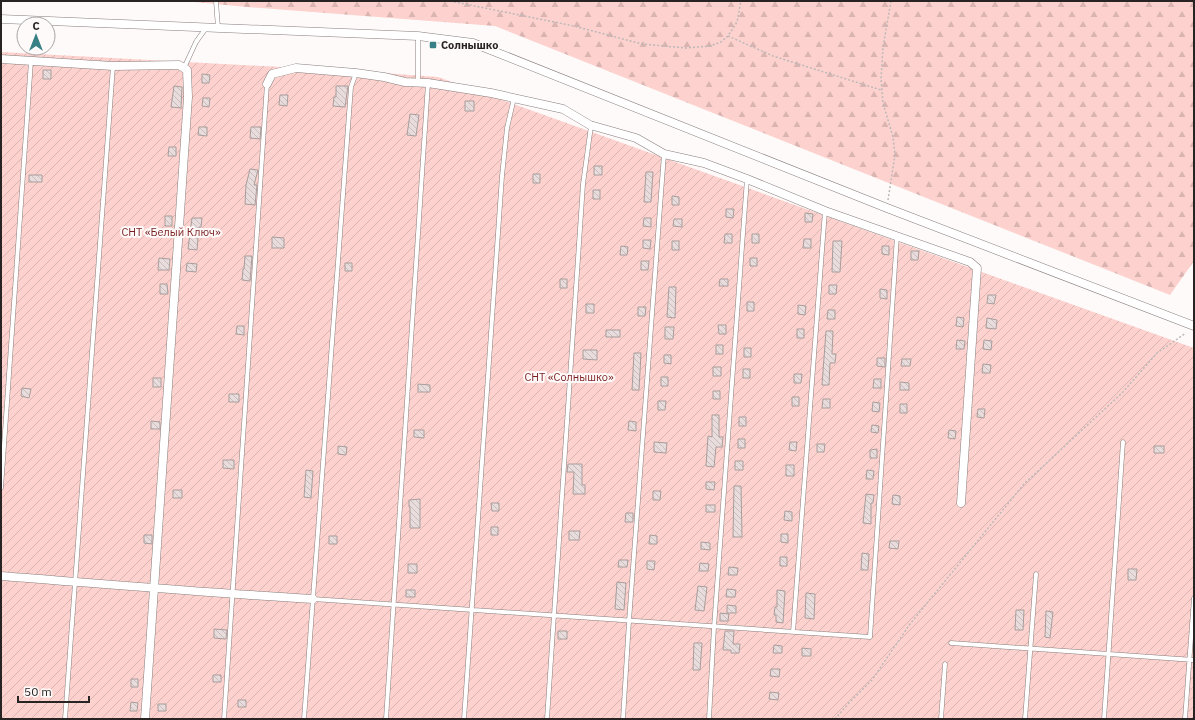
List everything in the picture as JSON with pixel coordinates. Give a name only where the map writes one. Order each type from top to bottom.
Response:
[{"type":"street","points":[[1,19],[418,36],[474,43],[1191,329]]},
{"type":"street","points":[[1,59],[113,66],[179,65],[187,70],[188,97],[145,719]]},
{"type":"street","points":[[267,84],[272,74],[296,68],[356,73],[405,82],[428,83],[491,92],[563,110],[591,125],[636,138],[664,154],[704,163],[825,211],[970,262],[977,268],[961,503]]},
{"type":"street","points":[[1,576],[233,595],[313,599]]},
{"type":"lane","points":[[216,1],[218,29]]},
{"type":"lane","points":[[184,68],[196,42],[206,28]]},
{"type":"lane","points":[[418,36],[418,83]]},
{"type":"lane","points":[[1,488],[31,61]]},
{"type":"lane","points":[[65,719],[113,66]]},
{"type":"lane","points":[[304,719],[351,87],[356,73]]},
{"type":"lane","points":[[386,719],[428,83]]},
{"type":"lane","points":[[224,719],[267,84]]},
{"type":"lane","points":[[464,719],[502,176],[507,128],[514,98]]},
{"type":"lane","points":[[547,719],[583,184],[591,125]]},
{"type":"lane","points":[[623,719],[664,154]]},
{"type":"lane","points":[[709,719],[714,627],[747,179]]},
{"type":"lane","points":[[793,632],[825,211]]},
{"type":"lane","points":[[313,599],[870,638],[897,236]]},
{"type":"lane","points":[[1104,719],[1123,442]]},
{"type":"lane","points":[[1025,719],[1036,574]]},
{"type":"lane","points":[[1185,719],[1192,659],[1194,598]]},
{"type":"lane","points":[[951,643],[1192,659]]},
{"type":"lane","points":[[941,719],[945,664]]},
{"type":"path","points":[[450,1],[574,26],[642,44],[686,48],[710,46],[721,42],[728,36],[737,22],[740,1]]},
{"type":"path","points":[[887,208],[896,155],[893,137],[883,103],[880,79],[883,47],[891,1]]},
{"type":"path","points":[[728,36],[773,56],[882,90]]},
{"type":"path","points":[[835,719],[872,680],[910,624],[1024,484],[1123,392],[1157,353],[1191,329]]},
{"type":"green space","points":[[184,1],[1194,1],[1194,261],[1170,295],[495,26]]},
{"type":"green space","points":[[1,52],[16,53],[16,56],[56,55],[356,71],[438,77],[1194,348],[1194,719],[1,719]]},
{"type":"building","points":[[43,70],[51,70],[51,79],[43,79]]},
{"type":"building","points":[[202,74],[210,75],[209,83],[202,83]]},
{"type":"building","points":[[174,86],[182,87],[181,108],[171,107]]},
{"type":"building","points":[[336,86],[348,86],[345,107],[333,106],[334,97],[336,97]]},
{"type":"building","points":[[280,95],[288,95],[287,106],[279,105]]},
{"type":"building","points":[[203,98],[210,98],[209,107],[202,106]]},
{"type":"building","points":[[465,101],[474,101],[474,111],[465,111]]},
{"type":"building","points":[[410,114],[419,115],[416,136],[407,135]]},
{"type":"building","points":[[199,127],[207,127],[207,136],[198,135]]},
{"type":"building","points":[[251,127],[261,127],[260,139],[250,138]]},
{"type":"building","points":[[169,147],[176,147],[176,156],[168,156]]},
{"type":"building","points":[[594,166],[602,166],[602,175],[594,175]]},
{"type":"building","points":[[250,169],[258,170],[254,185],[257,185],[255,205],[245,204],[246,185]]},
{"type":"building","points":[[646,172],[653,172],[651,202],[644,202]]},
{"type":"building","points":[[533,174],[540,174],[540,183],[533,183]]},
{"type":"building","points":[[29,175],[42,175],[42,182],[29,182]]},
{"type":"building","points":[[593,190],[600,190],[600,199],[593,199]]},
{"type":"building","points":[[672,196],[679,197],[679,205],[672,205]]},
{"type":"building","points":[[726,209],[734,209],[733,218],[726,217]]},
{"type":"building","points":[[805,213],[813,214],[812,222],[805,222]]},
{"type":"building","points":[[165,216],[172,216],[172,226],[165,226]]},
{"type":"building","points":[[192,218],[202,218],[201,227],[199,227],[197,250],[188,249]]},
{"type":"building","points":[[644,218],[651,218],[651,227],[643,226]]},
{"type":"building","points":[[674,219],[682,219],[682,227],[673,226]]},
{"type":"building","points":[[725,234],[732,234],[732,243],[724,243]]},
{"type":"building","points":[[752,234],[759,234],[759,243],[752,243]]},
{"type":"building","points":[[272,237],[284,238],[284,248],[272,248]]},
{"type":"building","points":[[804,239],[811,239],[811,248],[803,248]]},
{"type":"building","points":[[643,240],[651,240],[650,249],[643,248]]},
{"type":"building","points":[[672,241],[679,241],[679,250],[672,250]]},
{"type":"building","points":[[833,241],[842,241],[840,272],[832,272]]},
{"type":"building","points":[[621,246],[628,247],[627,255],[620,255]]},
{"type":"building","points":[[882,246],[889,246],[889,255],[882,254]]},
{"type":"building","points":[[911,251],[919,251],[918,260],[911,260]]},
{"type":"building","points":[[245,256],[252,256],[250,281],[242,280]]},
{"type":"building","points":[[159,258],[170,259],[169,270],[158,270]]},
{"type":"building","points":[[750,258],[757,258],[757,266],[750,266]]},
{"type":"building","points":[[641,261],[649,261],[648,270],[641,270]]},
{"type":"building","points":[[187,263],[197,264],[196,272],[186,271]]},
{"type":"building","points":[[345,263],[352,263],[352,271],[345,271]]},
{"type":"building","points":[[560,279],[567,279],[567,288],[560,288]]},
{"type":"building","points":[[720,279],[728,279],[728,286],[719,286]]},
{"type":"building","points":[[160,284],[167,284],[168,294],[160,294]]},
{"type":"building","points":[[829,285],[837,285],[836,294],[829,294]]},
{"type":"building","points":[[669,287],[676,287],[675,318],[667,317]]},
{"type":"building","points":[[880,289],[887,290],[887,299],[880,298]]},
{"type":"building","points":[[988,295],[996,295],[994,304],[987,303]]},
{"type":"building","points":[[747,302],[754,302],[754,311],[747,311]]},
{"type":"building","points":[[586,304],[594,304],[594,313],[586,313]]},
{"type":"building","points":[[798,305],[806,306],[805,315],[798,314]]},
{"type":"building","points":[[638,307],[646,307],[645,316],[638,316]]},
{"type":"building","points":[[828,310],[835,310],[835,319],[827,319]]},
{"type":"building","points":[[957,317],[964,318],[963,327],[956,326]]},
{"type":"building","points":[[987,318],[997,320],[996,329],[986,328]]},
{"type":"building","points":[[718,325],[726,325],[726,334],[719,334]]},
{"type":"building","points":[[237,326],[244,326],[244,335],[236,334]]},
{"type":"building","points":[[665,327],[674,327],[673,339],[665,339]]},
{"type":"building","points":[[797,329],[804,329],[804,338],[797,338]]},
{"type":"building","points":[[606,330],[620,330],[620,337],[606,337]]},
{"type":"building","points":[[826,331],[833,331],[832,354],[836,354],[835,363],[830,363],[829,385],[822,385]]},
{"type":"building","points":[[957,340],[965,341],[964,349],[956,349]]},
{"type":"building","points":[[984,340],[992,341],[991,350],[983,349]]},
{"type":"building","points":[[716,345],[723,345],[723,354],[716,354]]},
{"type":"building","points":[[744,348],[751,348],[751,357],[744,357]]},
{"type":"building","points":[[583,350],[597,350],[597,360],[583,359]]},
{"type":"building","points":[[634,353],[641,353],[639,390],[632,390]]},
{"type":"building","points":[[664,355],[671,355],[671,364],[664,363]]},
{"type":"building","points":[[877,358],[885,358],[885,367],[877,366]]},
{"type":"building","points":[[902,359],[911,359],[910,366],[901,366]]},
{"type":"building","points":[[983,364],[991,365],[990,373],[982,373]]},
{"type":"building","points":[[713,367],[721,367],[721,376],[713,376]]},
{"type":"building","points":[[743,369],[750,369],[750,378],[743,378]]},
{"type":"building","points":[[794,374],[802,374],[801,383],[794,383]]},
{"type":"building","points":[[661,377],[668,377],[668,386],[661,386]]},
{"type":"building","points":[[153,378],[161,378],[161,387],[153,387]]},
{"type":"building","points":[[874,379],[881,379],[881,388],[873,388]]},
{"type":"building","points":[[900,382],[909,383],[909,390],[900,390]]},
{"type":"building","points":[[418,384],[430,385],[430,392],[418,392]]},
{"type":"building","points":[[22,388],[31,389],[29,398],[21,396]]},
{"type":"building","points":[[713,391],[720,391],[720,399],[713,399]]},
{"type":"building","points":[[229,394],[239,394],[239,402],[229,402]]},
{"type":"building","points":[[792,397],[799,397],[799,406],[792,406]]},
{"type":"building","points":[[823,399],[830,399],[830,408],[822,408]]},
{"type":"building","points":[[658,401],[666,401],[665,410],[658,410]]},
{"type":"building","points":[[873,402],[880,403],[879,412],[872,411]]},
{"type":"building","points":[[900,404],[907,404],[907,413],[900,413]]},
{"type":"building","points":[[978,409],[985,409],[984,418],[977,417]]},
{"type":"building","points":[[712,415],[719,415],[719,437],[723,437],[722,447],[716,447],[714,467],[706,466],[708,436],[712,437]]},
{"type":"building","points":[[739,417],[746,417],[746,426],[739,426]]},
{"type":"building","points":[[151,421],[160,422],[160,429],[151,429]]},
{"type":"building","points":[[629,421],[636,422],[636,431],[628,430]]},
{"type":"building","points":[[872,425],[879,426],[878,433],[871,432]]},
{"type":"building","points":[[414,430],[424,430],[424,438],[414,437]]},
{"type":"building","points":[[949,430],[956,431],[955,439],[948,438]]},
{"type":"building","points":[[738,439],[745,439],[745,448],[738,448]]},
{"type":"building","points":[[654,442],[667,443],[666,453],[654,452]]},
{"type":"building","points":[[790,442],[797,442],[796,451],[789,450]]},
{"type":"building","points":[[817,444],[825,444],[824,452],[817,452]]},
{"type":"building","points":[[338,446],[347,447],[346,455],[338,454]]},
{"type":"building","points":[[1154,446],[1164,446],[1164,453],[1154,453]]},
{"type":"building","points":[[877,449],[877,458],[870,458],[870,450]]},
{"type":"building","points":[[223,460],[234,460],[234,469],[223,468]]},
{"type":"building","points":[[735,461],[743,461],[743,470],[735,470]]},
{"type":"building","points":[[568,464],[582,464],[582,485],[585,485],[585,494],[573,494],[574,472],[567,472]]},
{"type":"building","points":[[786,465],[794,465],[794,476],[786,476]]},
{"type":"building","points":[[306,470],[313,471],[311,498],[304,497]]},
{"type":"building","points":[[867,470],[874,471],[873,479],[866,479]]},
{"type":"building","points":[[706,482],[715,482],[714,490],[706,489]]},
{"type":"building","points":[[734,486],[741,486],[742,537],[733,537]]},
{"type":"building","points":[[173,490],[182,490],[182,498],[173,498]]},
{"type":"building","points":[[653,491],[661,491],[660,500],[653,500]]},
{"type":"building","points":[[866,494],[874,495],[873,503],[871,503],[871,524],[863,523]]},
{"type":"building","points":[[893,495],[900,496],[900,505],[892,504]]},
{"type":"building","points":[[420,499],[420,528],[410,528],[409,500]]},
{"type":"building","points":[[491,503],[499,503],[499,511],[492,511]]},
{"type":"building","points":[[706,505],[715,505],[715,512],[706,512]]},
{"type":"building","points":[[785,511],[792,512],[792,521],[784,520]]},
{"type":"building","points":[[626,513],[633,513],[633,522],[625,522]]},
{"type":"building","points":[[491,527],[498,527],[498,535],[491,535]]},
{"type":"building","points":[[569,531],[580,531],[579,540],[569,540]]},
{"type":"building","points":[[781,534],[788,534],[788,543],[781,542]]},
{"type":"building","points":[[144,535],[152,535],[152,544],[144,543]]},
{"type":"building","points":[[650,535],[657,536],[657,544],[649,544]]},
{"type":"building","points":[[329,536],[337,536],[337,544],[329,544]]},
{"type":"building","points":[[890,541],[899,541],[898,549],[889,548]]},
{"type":"building","points":[[701,542],[710,543],[710,550],[701,549]]},
{"type":"building","points":[[862,553],[869,554],[868,570],[861,570]]},
{"type":"building","points":[[780,557],[787,557],[787,566],[780,566]]},
{"type":"building","points":[[619,560],[628,560],[627,567],[618,567]]},
{"type":"building","points":[[647,561],[655,561],[654,570],[647,569]]},
{"type":"building","points":[[700,563],[709,564],[708,571],[699,571]]},
{"type":"building","points":[[408,564],[417,564],[417,573],[408,573]]},
{"type":"building","points":[[729,567],[738,568],[737,575],[728,575]]},
{"type":"building","points":[[1128,569],[1137,569],[1136,580],[1128,580]]},
{"type":"building","points":[[617,582],[626,583],[624,610],[615,609]]},
{"type":"building","points":[[698,586],[707,587],[704,611],[695,610]]},
{"type":"building","points":[[727,589],[736,590],[735,597],[726,597]]},
{"type":"building","points":[[406,590],[415,590],[415,597],[406,597]]},
{"type":"building","points":[[777,590],[785,591],[783,623],[776,622],[776,615],[774,615],[775,607],[777,607]]},
{"type":"building","points":[[806,593],[815,594],[814,619],[805,618]]},
{"type":"building","points":[[727,605],[736,606],[736,613],[727,613]]},
{"type":"building","points":[[1016,610],[1024,610],[1023,630],[1015,630]]},
{"type":"building","points":[[1046,611],[1053,612],[1050,638],[1045,637]]},
{"type":"building","points":[[720,613],[729,614],[728,621],[720,621]]},
{"type":"building","points":[[214,629],[227,630],[226,639],[214,638]]},
{"type":"building","points":[[558,631],[567,631],[567,639],[558,639]]},
{"type":"building","points":[[725,631],[734,631],[733,644],[740,644],[739,653],[731,653],[731,650],[723,650]]},
{"type":"building","points":[[694,643],[702,643],[700,670],[693,670]]},
{"type":"building","points":[[774,645],[782,646],[782,653],[773,653]]},
{"type":"building","points":[[802,648],[811,649],[811,656],[802,656]]},
{"type":"building","points":[[771,669],[780,669],[779,677],[770,676]]},
{"type":"building","points":[[213,675],[221,675],[221,682],[213,682]]},
{"type":"building","points":[[131,679],[138,679],[138,687],[131,687]]},
{"type":"building","points":[[770,692],[779,693],[778,700],[769,699]]},
{"type":"building","points":[[238,700],[246,700],[246,707],[238,707]]},
{"type":"building","points":[[131,702],[138,703],[137,711],[130,711]]},
{"type":"building","points":[[158,704],[166,704],[166,711],[158,711]]},
{"type":"place","name":"Солнышко","points":[[433,45]]},
{"type":"park label","name":"СНТ «Белый Ключ»","points":[[171,232]]},
{"type":"park label","name":"СНТ «Солнышко»","points":[[569,377]]}]
